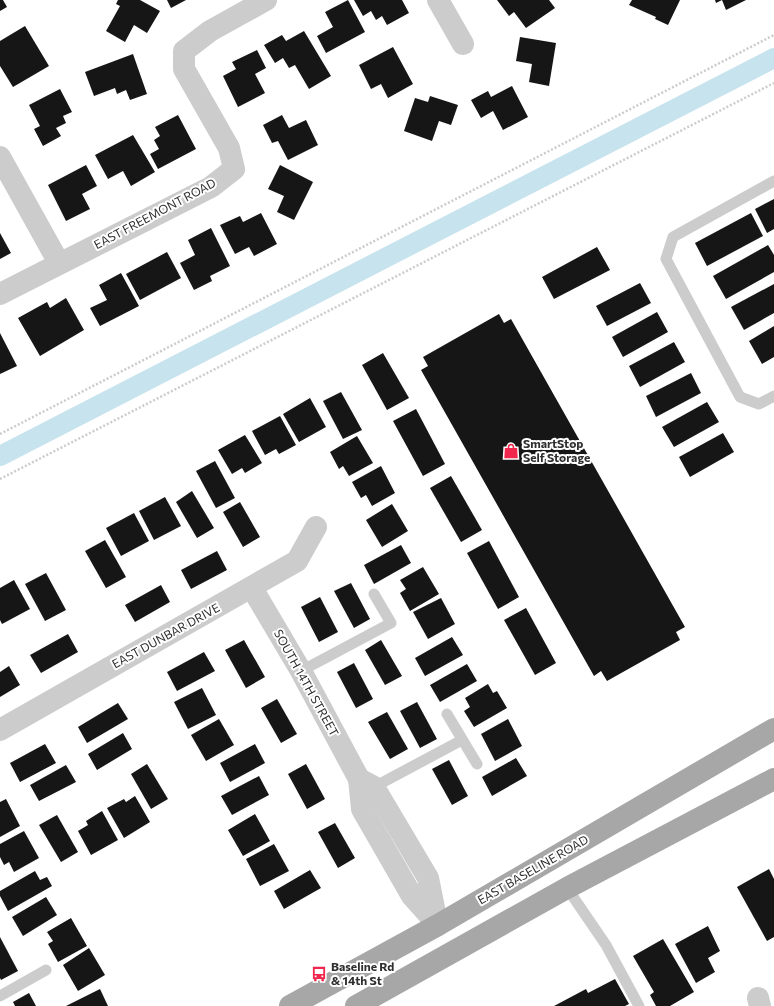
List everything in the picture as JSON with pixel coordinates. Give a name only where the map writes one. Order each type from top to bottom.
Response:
[{"type":"main road","name":"EAST BASELINE ROAD","points":[[290,1006],[438,925],[774,729]]},
{"type":"main road","points":[[356,1006],[567,888],[774,779]]},
{"type":"main road","points":[[438,925],[453,952]]},
{"type":"street","name":"EAST FREEMONT ROAD","points":[[0,294],[211,187],[234,169],[229,148],[184,69],[184,51],[210,31],[266,0]]},
{"type":"street","points":[[438,0],[463,44]]},
{"type":"street","points":[[0,157],[59,264]]},
{"type":"street","name":"EAST DUNBAR DRIVE","points":[[0,730],[252,588],[297,561],[316,527]]},
{"type":"street","name":"SOUTH 14TH STREET","points":[[252,588],[367,783],[399,829],[429,880],[438,925]]},
{"type":"street","name":"SOUTH 14TH STREET","points":[[367,783],[362,809],[412,896],[438,925]]},
{"type":"street","points":[[380,840],[399,829]]},
{"type":"lane","points":[[774,181],[673,237],[666,259],[740,397],[759,404],[774,396]]},
{"type":"lane","points":[[301,672],[391,622],[374,594]]},
{"type":"lane","points":[[447,714],[478,764]]},
{"type":"lane","points":[[367,783],[462,740]]},
{"type":"lane","points":[[567,888],[606,945],[639,1006]]},
{"type":"lane","points":[[0,996],[46,970]]},
{"type":"path","points":[[0,434],[774,35]]},
{"type":"path","points":[[0,479],[774,83]]},
{"type":"building","points":[[0,0],[3,0],[7,7],[0,11]]},
{"type":"building","points":[[118,0],[140,0],[160,11],[147,33],[134,25],[125,42],[106,31],[120,6],[116,4]]},
{"type":"building","points":[[167,0],[186,0],[171,8]]},
{"type":"building","points":[[348,0],[365,32],[326,53],[317,36],[333,27],[325,12]]},
{"type":"building","points":[[354,0],[402,0],[409,13],[387,25],[382,16],[376,20],[371,11],[363,16]]},
{"type":"building","points":[[497,0],[549,0],[555,8],[526,28],[514,12],[509,16]]},
{"type":"building","points":[[632,0],[680,0],[668,25],[655,19],[656,17],[629,5]]},
{"type":"building","points":[[715,0],[722,0],[716,3]]},
{"type":"building","points":[[722,0],[746,0],[726,10]]},
{"type":"building","points":[[25,26],[49,66],[13,87],[0,66],[0,41]]},
{"type":"building","points":[[304,31],[331,76],[309,89],[295,65],[289,68],[283,58],[275,63],[264,45],[282,35],[286,41]]},
{"type":"building","points":[[520,37],[556,43],[549,86],[529,82],[532,64],[516,61]]},
{"type":"building","points":[[393,47],[413,84],[388,98],[381,84],[371,89],[359,65]]},
{"type":"building","points":[[257,50],[266,68],[255,74],[265,93],[238,107],[223,76],[236,69],[232,62]]},
{"type":"building","points":[[133,54],[147,94],[130,100],[126,90],[117,94],[115,88],[94,96],[85,72]]},
{"type":"building","points":[[512,86],[528,117],[503,130],[493,111],[481,118],[471,100],[488,91],[491,97]]},
{"type":"building","points":[[60,89],[72,112],[63,116],[66,123],[56,128],[61,136],[43,146],[34,129],[40,126],[29,105]]},
{"type":"building","points":[[430,96],[458,105],[451,125],[439,121],[432,141],[404,131],[415,98],[428,102]]},
{"type":"building","points":[[178,115],[196,149],[158,169],[150,154],[159,149],[154,140],[160,136],[155,127]]},
{"type":"building","points":[[282,115],[289,128],[306,120],[318,145],[288,160],[278,141],[272,143],[263,125]]},
{"type":"building","points":[[133,135],[155,172],[131,186],[123,171],[108,179],[95,155]]},
{"type":"building","points":[[86,165],[97,186],[82,194],[90,209],[66,221],[48,185]]},
{"type":"building","points":[[280,165],[313,182],[294,220],[277,212],[284,196],[268,189]]},
{"type":"building","points":[[774,199],[774,229],[767,233],[755,209]]},
{"type":"building","points":[[261,213],[277,244],[254,256],[249,247],[235,254],[220,225],[240,216],[243,222]]},
{"type":"building","points":[[751,213],[763,236],[707,266],[695,243]]},
{"type":"building","points":[[211,228],[230,266],[210,276],[212,281],[194,290],[180,263],[195,255],[188,240]]},
{"type":"building","points":[[0,233],[11,253],[0,259]]},
{"type":"building","points":[[768,245],[774,255],[774,272],[726,299],[713,276]]},
{"type":"building","points":[[597,247],[610,270],[554,299],[542,277]]},
{"type":"building","points":[[167,252],[181,278],[140,300],[126,274]]},
{"type":"building","points":[[121,273],[139,306],[100,326],[90,308],[107,300],[99,285]]},
{"type":"building","points":[[640,283],[651,303],[607,326],[596,306]]},
{"type":"building","points":[[774,284],[774,313],[744,330],[731,307]]},
{"type":"building","points":[[66,298],[84,330],[40,356],[18,318],[47,302],[50,308]]},
{"type":"building","points":[[657,312],[668,332],[623,357],[612,337]]},
{"type":"building","points":[[499,314],[504,323],[511,319],[685,627],[676,632],[680,640],[607,681],[601,671],[594,676],[421,370],[428,366],[423,357]]},
{"type":"building","points":[[774,326],[774,357],[762,364],[749,341]]},
{"type":"building","points":[[0,333],[17,366],[0,374]]},
{"type":"building","points":[[674,342],[685,362],[640,387],[629,366]]},
{"type":"building","points":[[383,353],[409,398],[387,410],[362,365]]},
{"type":"building","points":[[691,373],[701,393],[656,417],[646,396]]},
{"type":"building","points":[[341,392],[362,430],[343,439],[323,401]]},
{"type":"building","points":[[310,398],[326,427],[299,442],[283,414]]},
{"type":"building","points":[[707,402],[719,422],[674,447],[662,427]]},
{"type":"building","points":[[416,409],[445,464],[423,476],[393,421]]},
{"type":"building","points":[[280,416],[296,445],[279,454],[276,449],[265,455],[252,431]]},
{"type":"building","points":[[723,433],[734,452],[690,477],[679,457]]},
{"type":"building","points":[[245,435],[262,463],[245,473],[242,468],[232,474],[218,450]]},
{"type":"building","points":[[357,436],[373,463],[349,476],[343,466],[339,469],[330,452]]},
{"type":"building","points":[[215,461],[235,498],[216,508],[196,471]]},
{"type":"building","points":[[381,466],[395,493],[372,506],[366,495],[361,498],[352,482]]},
{"type":"building","points":[[451,476],[482,530],[461,542],[430,488]]},
{"type":"building","points":[[192,491],[214,528],[197,538],[176,502]]},
{"type":"building","points":[[165,497],[181,526],[154,540],[139,511]]},
{"type":"building","points":[[240,502],[260,537],[243,547],[223,512]]},
{"type":"building","points":[[392,504],[408,531],[382,547],[366,520]]},
{"type":"building","points":[[134,513],[149,541],[121,556],[106,528]]},
{"type":"building","points":[[105,540],[126,577],[106,588],[85,551]]},
{"type":"building","points":[[489,541],[519,597],[498,609],[467,553]]},
{"type":"building","points":[[401,545],[411,563],[374,584],[364,565]]},
{"type":"building","points":[[217,551],[227,570],[191,589],[181,570]]},
{"type":"building","points":[[423,567],[439,594],[410,611],[400,593],[406,589],[400,580]]},
{"type":"building","points":[[46,573],[66,610],[45,621],[25,584]]},
{"type":"building","points":[[14,580],[30,609],[2,624],[0,620],[0,588]]},
{"type":"building","points":[[351,583],[370,619],[354,628],[334,591]]},
{"type":"building","points":[[161,585],[170,602],[135,622],[125,605]]},
{"type":"building","points":[[320,597],[338,632],[319,642],[301,607]]},
{"type":"building","points":[[441,598],[455,624],[428,639],[413,612]]},
{"type":"building","points":[[526,608],[556,663],[535,675],[504,620]]},
{"type":"building","points":[[68,634],[78,652],[41,673],[30,655]]},
{"type":"building","points":[[452,637],[463,655],[425,676],[415,658]]},
{"type":"building","points":[[244,640],[265,677],[246,688],[225,650]]},
{"type":"building","points":[[381,640],[402,676],[385,685],[365,650]]},
{"type":"building","points":[[204,652],[215,671],[177,691],[167,672]]},
{"type":"building","points":[[354,663],[373,699],[356,708],[337,672]]},
{"type":"building","points":[[467,664],[477,681],[440,702],[430,685]]},
{"type":"building","points":[[9,666],[20,685],[0,697],[0,672]]},
{"type":"building","points":[[488,684],[493,693],[497,691],[507,708],[474,727],[464,711],[470,707],[465,698]]},
{"type":"building","points":[[202,688],[216,715],[188,729],[174,702]]},
{"type":"building","points":[[277,699],[297,734],[281,743],[261,708]]},
{"type":"building","points":[[417,702],[437,739],[420,748],[400,711]]},
{"type":"building","points":[[118,703],[128,719],[87,743],[78,727]]},
{"type":"building","points":[[387,712],[408,749],[390,759],[368,722]]},
{"type":"building","points":[[219,719],[234,745],[206,761],[191,735]]},
{"type":"building","points":[[508,719],[522,746],[495,761],[481,734]]},
{"type":"building","points":[[123,733],[132,749],[97,770],[88,754]]},
{"type":"building","points":[[45,744],[56,763],[20,782],[10,763]]},
{"type":"building","points":[[255,744],[265,763],[230,782],[220,763]]},
{"type":"building","points":[[516,758],[527,776],[492,796],[482,777]]},
{"type":"building","points":[[449,760],[468,796],[452,805],[432,769]]},
{"type":"building","points":[[147,764],[168,799],[151,809],[131,774]]},
{"type":"building","points":[[306,764],[325,799],[307,809],[288,774]]},
{"type":"building","points":[[66,765],[76,782],[39,801],[30,785]]},
{"type":"building","points":[[259,776],[269,795],[232,815],[221,796]]},
{"type":"building","points":[[135,796],[150,822],[124,838],[107,808],[124,799],[126,802]]},
{"type":"building","points":[[6,799],[20,826],[0,837],[0,802]]},
{"type":"building","points":[[102,811],[118,840],[91,855],[78,831],[88,825],[86,821]]},
{"type":"building","points":[[255,814],[270,841],[243,856],[228,830]]},
{"type":"building","points":[[57,815],[78,852],[61,862],[39,825]]},
{"type":"building","points":[[335,823],[355,858],[338,868],[318,832]]},
{"type":"building","points":[[24,831],[39,858],[14,872],[9,862],[4,865],[0,857],[0,844]]},
{"type":"building","points":[[274,844],[289,871],[260,886],[246,859]]},
{"type":"building","points":[[769,869],[774,879],[774,937],[767,941],[737,887]]},
{"type":"building","points":[[310,870],[321,888],[284,909],[274,891]]},
{"type":"building","points":[[35,871],[40,880],[47,877],[52,886],[8,911],[0,896],[0,891]]},
{"type":"building","points":[[46,897],[57,915],[23,936],[12,917]]},
{"type":"building","points":[[71,918],[87,946],[58,962],[48,944],[53,941],[47,932]]},
{"type":"building","points":[[708,926],[720,951],[708,958],[715,972],[696,983],[675,944]]},
{"type":"building","points":[[0,937],[18,971],[1,980],[0,978]]},
{"type":"building","points":[[663,939],[694,992],[670,1006],[656,1006],[650,995],[654,992],[633,956]]},
{"type":"building","points":[[89,948],[105,975],[78,991],[63,965]]},
{"type":"building","points":[[615,979],[629,1004],[625,1006],[554,1006],[586,989],[588,993]]},
{"type":"building","points":[[100,989],[108,1006],[66,1006]]},
{"type":"building","points":[[29,993],[36,1006],[15,1006],[13,1002]]},
{"type":"waterway","points":[[0,456],[774,58]]},
{"type":"place","name":"SmartStop Self Storage","points":[[511,451]]},
{"type":"place","name":"Baseline Rd & 14th St","points":[[319,974]]}]
